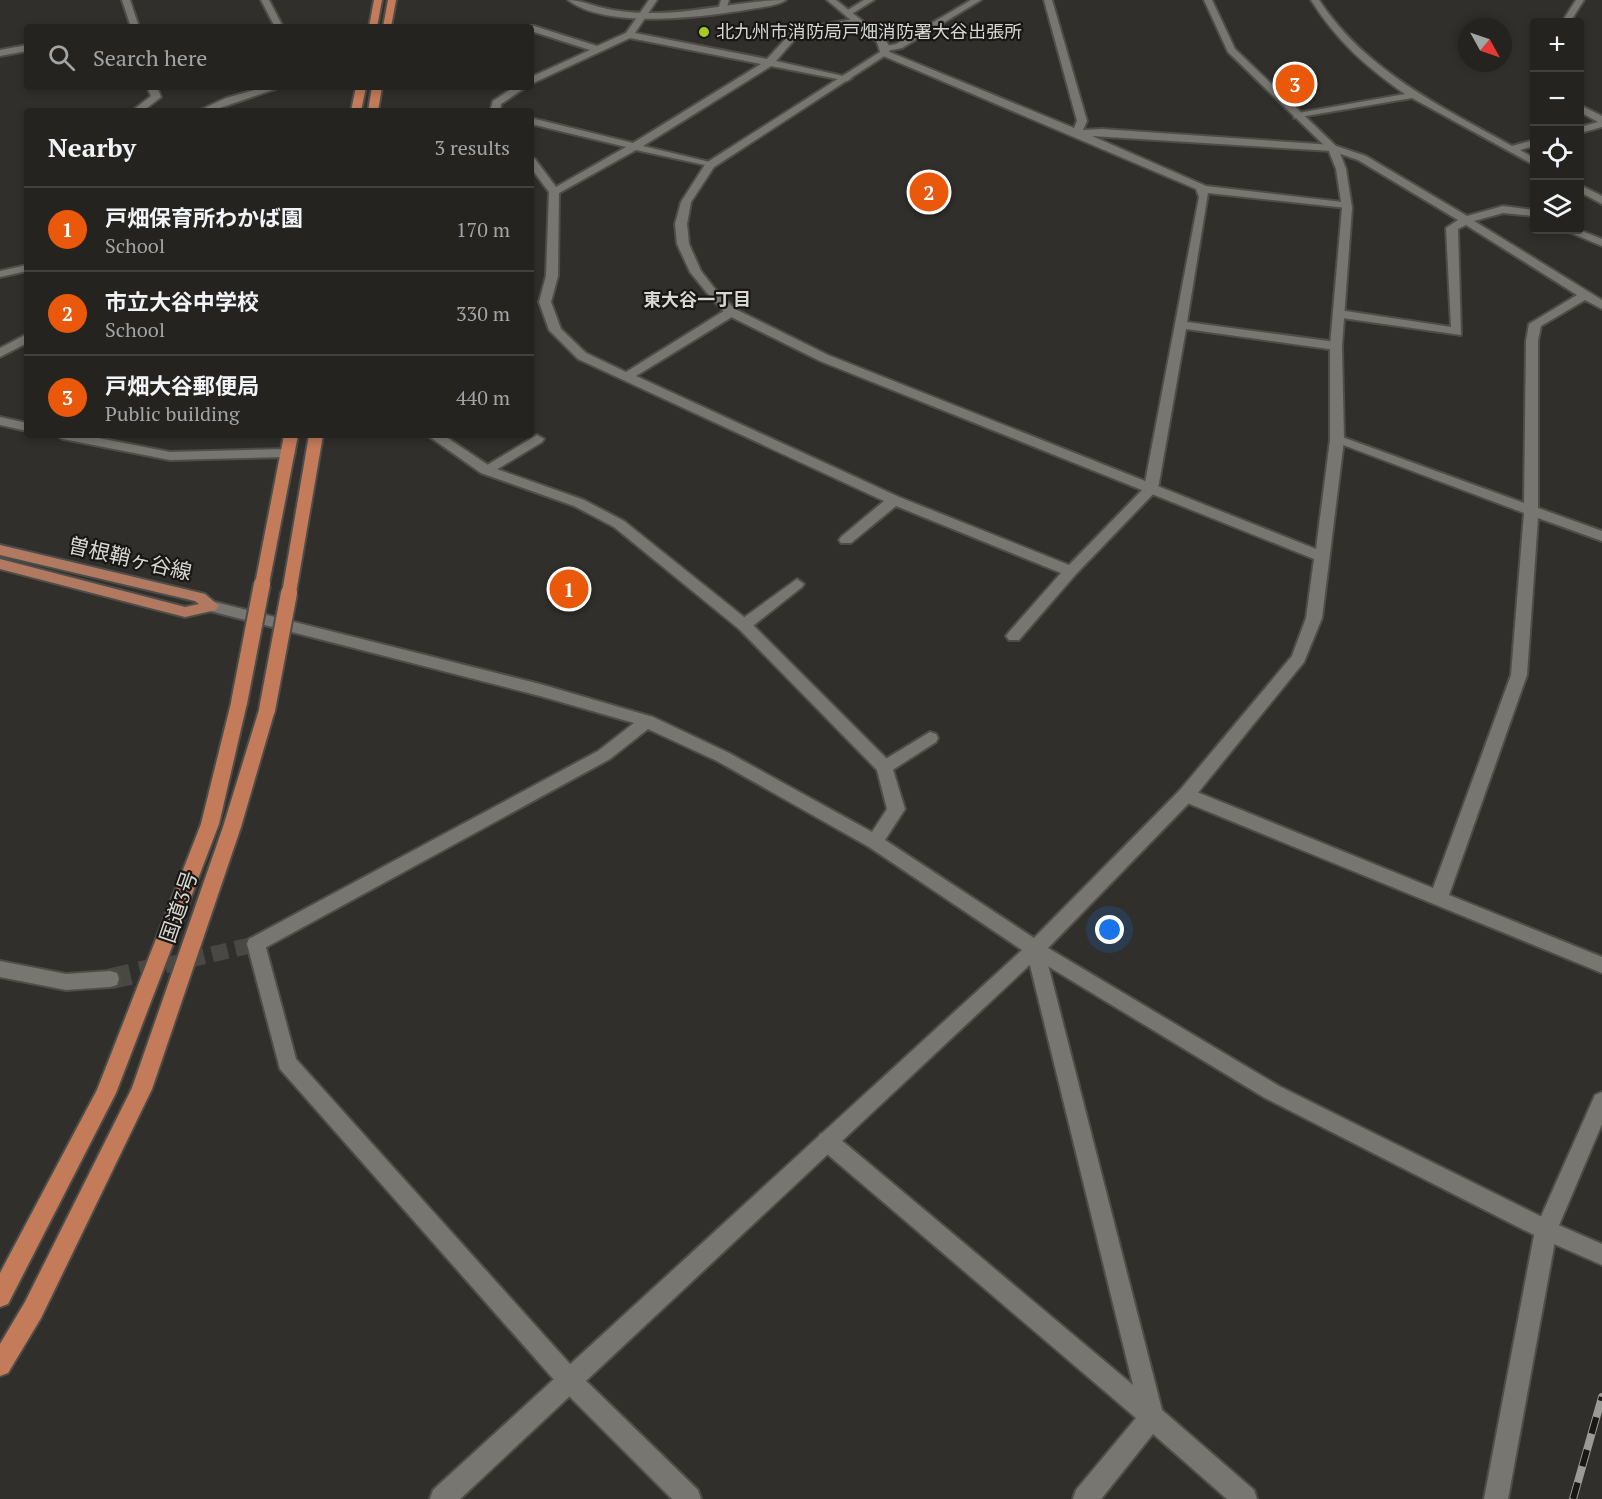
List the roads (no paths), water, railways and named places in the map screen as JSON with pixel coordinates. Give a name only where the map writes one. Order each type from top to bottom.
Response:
[{"type":"highway","points":[[374,24],[378,0]]},
{"type":"highway","points":[[388,24],[392,0]]},
{"type":"highway","points":[[357,108],[360,90]]},
{"type":"highway","points":[[374,108],[376,90]]},
{"type":"highway","name":"国道3号","points":[[0,1296],[106,1093],[210,824],[239,704],[290,438]]},
{"type":"highway","name":"国道3号","points":[[0,1365],[33,1310],[142,1089],[232,827],[267,710],[315,438]]},
{"type":"main road","name":"曽根鞘ヶ谷線","points":[[0,550],[200,597],[212,606]]},
{"type":"main road","name":"曽根鞘ヶ谷線","points":[[0,564],[185,612],[212,606]]},
{"type":"street","points":[[126,0],[134,24]]},
{"type":"street","points":[[265,0],[277,24]]},
{"type":"street","points":[[572,0],[604,10],[642,15],[722,10],[782,0]]},
{"type":"street","points":[[534,80],[629,35],[653,0]]},
{"type":"street","points":[[722,10],[725,0]]},
{"type":"street","points":[[831,0],[881,40],[884,51]]},
{"type":"street","points":[[554,192],[634,147],[769,63],[792,37],[852,16],[870,0]]},
{"type":"street","points":[[977,0],[899,46],[884,51],[847,78],[710,165],[686,202],[681,224],[683,244],[696,272],[731,312],[824,358],[1323,557]]},
{"type":"street","points":[[1048,0],[1082,120],[1077,133]]},
{"type":"street","points":[[442,1499],[571,1382],[827,1140],[1035,949],[1186,795],[1299,658],[1314,618],[1337,440],[1336,346],[1347,205],[1341,169],[1333,148],[1232,50],[1208,0]]},
{"type":"street","points":[[1316,0],[1326,21],[1348,44],[1415,95],[1530,160]]},
{"type":"street","points":[[1569,18],[1580,0]]},
{"type":"street","points":[[534,29],[599,50]]},
{"type":"street","points":[[629,35],[847,78]]},
{"type":"street","points":[[0,53],[24,49]]},
{"type":"street","points":[[884,51],[1183,178],[1202,189],[1347,205]]},
{"type":"street","points":[[141,108],[156,97],[153,90]]},
{"type":"street","points":[[210,108],[265,90]]},
{"type":"street","points":[[495,108],[496,103],[512,90]]},
{"type":"street","points":[[1298,116],[1415,95]]},
{"type":"street","points":[[1584,110],[1602,120]]},
{"type":"street","points":[[534,122],[710,165]]},
{"type":"street","points":[[1584,129],[1602,124]]},
{"type":"street","points":[[1077,133],[1102,132],[1333,148],[1362,158],[1466,219],[1602,305]]},
{"type":"street","points":[[1512,149],[1530,143]]},
{"type":"street","points":[[534,164],[554,192],[552,276],[545,302],[555,330],[582,356],[894,500],[1071,571]]},
{"type":"street","points":[[1014,636],[1071,571],[1151,489],[1204,197],[1202,189]]},
{"type":"street","points":[[1584,190],[1602,201]]},
{"type":"street","points":[[1339,314],[1457,332],[1452,228],[1466,219],[1511,210],[1530,212]]},
{"type":"street","points":[[1580,234],[1602,243]]},
{"type":"street","points":[[0,274],[24,269]]},
{"type":"street","points":[[1439,896],[1480,790],[1519,675],[1531,511],[1532,341],[1536,324],[1584,295]]},
{"type":"street","points":[[626,377],[731,312]]},
{"type":"street","points":[[1180,325],[1336,346]]},
{"type":"street","points":[[0,353],[24,340]]},
{"type":"street","points":[[0,421],[24,426]]},
{"type":"street","points":[[78,438],[170,456],[288,453]]},
{"type":"street","points":[[438,438],[486,470],[579,502],[619,524],[744,625],[885,767],[896,809],[875,842]]},
{"type":"street","points":[[486,470],[537,439]]},
{"type":"street","points":[[1337,440],[1602,536]]},
{"type":"street","points":[[846,540],[894,500]]},
{"type":"street","points":[[744,625],[797,584]]},
{"type":"street","points":[[212,606],[540,690],[647,721],[723,757],[875,842],[1035,949],[1272,1092],[1546,1230],[1602,1255]]},
{"type":"street","points":[[647,721],[604,754],[256,945],[287,1063],[571,1382],[689,1499]]},
{"type":"street","points":[[885,767],[930,738]]},
{"type":"street","points":[[1186,795],[1439,896],[1602,965]]},
{"type":"street","points":[[1035,949],[1152,1417]]},
{"type":"street","points":[[0,969],[66,982],[110,979]]},
{"type":"street","points":[[1496,1499],[1546,1230],[1602,1101]]},
{"type":"street","points":[[827,1140],[1245,1499]]},
{"type":"street","points":[[1085,1499],[1152,1417]]},
{"type":"tunnel","points":[[142,971],[256,944]]},
{"type":"tunnel","points":[[110,979],[148,970]]},
{"type":"railway","points":[[1573,1499],[1602,1397]]},
{"type":"place","name":"北九州市消防局戸畑消防署大谷出張所","points":[[704,32]]},
{"type":"place","name":"戸畑大谷郵便局","points":[[1295,84]]},
{"type":"place","name":"市立大谷中学校","points":[[929,192]]},
{"type":"place","name":"戸畑保育所わかば園","points":[[569,589]]},
{"type":"district","name":"東大谷一丁目","points":[[697,300]]}]
